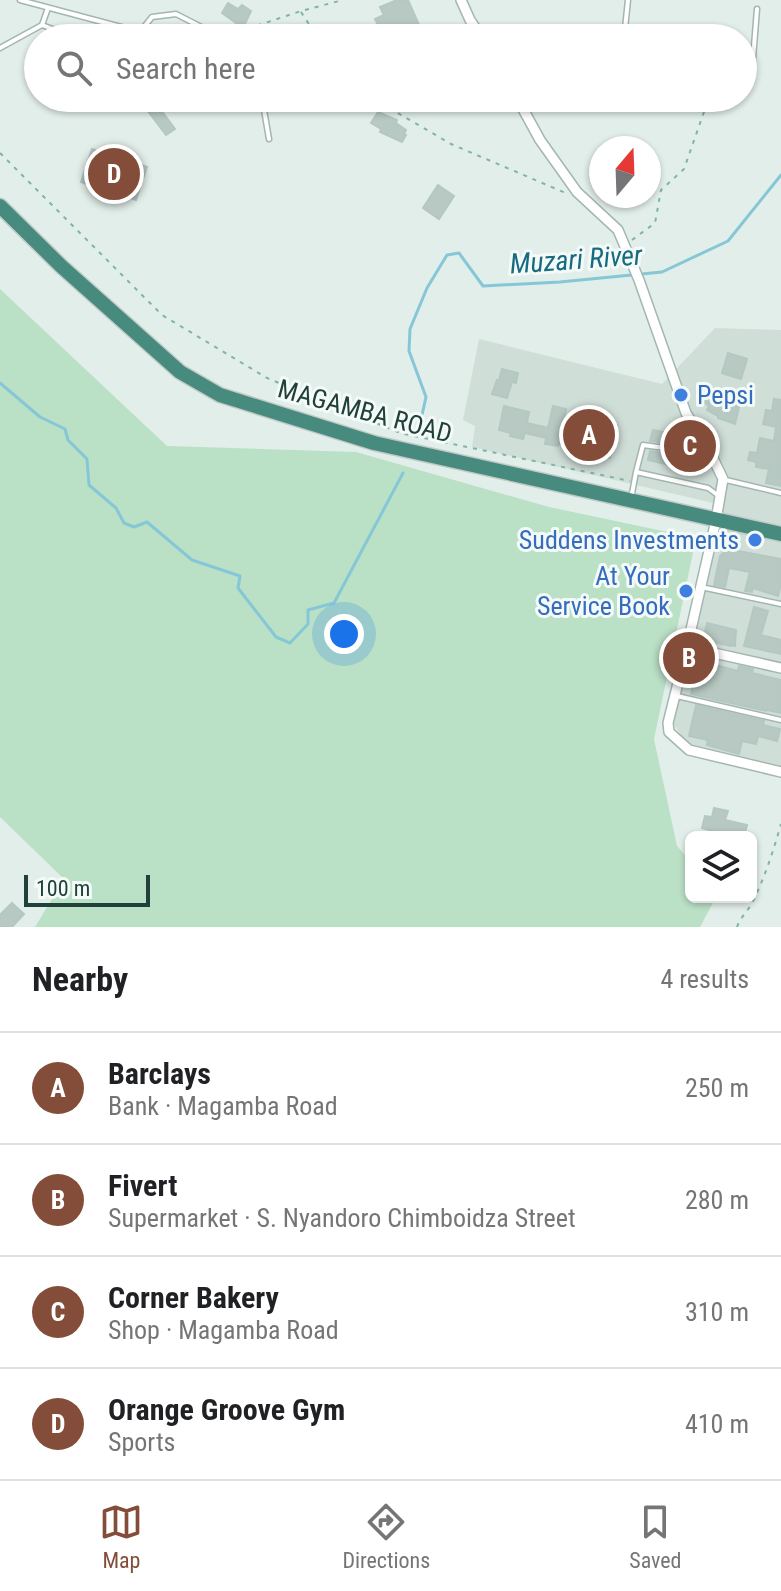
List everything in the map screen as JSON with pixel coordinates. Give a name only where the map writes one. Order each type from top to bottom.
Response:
[{"type":"highway","name":"MAGAMBA ROAD","points":[[0,206],[61,266],[180,372],[220,395],[374,443],[781,534]]},
{"type":"street","points":[[461,0],[473,24]]},
{"type":"street","points":[[525,112],[540,140],[577,192],[618,230],[686,413],[723,479],[668,723],[669,732],[689,750],[781,772]]},
{"type":"street","points":[[687,647],[781,668]]},
{"type":"lane","points":[[20,0],[102,24]]},
{"type":"lane","points":[[625,24],[628,0]]},
{"type":"lane","points":[[42,24],[48,8]]},
{"type":"lane","points":[[756,24],[757,9]]},
{"type":"lane","points":[[147,24],[152,17],[176,14],[196,24]]},
{"type":"lane","points":[[0,48],[24,35]]},
{"type":"lane","points":[[264,112],[269,139]]},
{"type":"lane","points":[[631,501],[643,445],[710,452]]},
{"type":"lane","points":[[636,472],[708,488],[720,497]]},
{"type":"lane","points":[[723,479],[781,493]]},
{"type":"lane","points":[[701,586],[781,604]]},
{"type":"lane","points":[[674,695],[781,720]]},
{"type":"path","points":[[263,24],[343,0]]},
{"type":"path","points":[[301,11],[309,24]]},
{"type":"path","points":[[396,112],[451,144],[569,194],[577,192]]},
{"type":"path","points":[[625,246],[655,223],[661,190],[684,169],[704,112]]},
{"type":"path","points":[[0,153],[162,315],[267,378],[400,433],[635,482]]},
{"type":"path","points":[[737,927],[750,907],[772,855],[781,824]]},
{"type":"shaded area","points":[[715,328],[781,330],[781,767],[687,745],[673,723],[722,505],[472,447],[475,426],[463,420],[479,339],[662,384]]},
{"type":"green space","points":[[0,289],[167,446],[356,452],[549,507],[696,538],[654,739],[677,846],[685,855],[685,903],[713,903],[700,927],[35,927],[64,879],[0,817]]},
{"type":"building","points":[[397,0],[408,0],[419,24],[377,24],[375,19],[384,15],[380,7]]},
{"type":"building","points":[[228,3],[238,9],[242,5],[251,11],[245,24],[237,24],[222,13]]},
{"type":"building","points":[[149,112],[162,112],[175,129],[166,135]]},
{"type":"building","points":[[378,112],[397,120],[396,123],[406,130],[402,142],[380,132],[381,129],[371,123]]},
{"type":"building","points":[[92,149],[147,167],[136,200],[81,182]]},
{"type":"building","points":[[438,185],[454,196],[439,219],[423,208]]},
{"type":"building","points":[[728,353],[747,359],[741,379],[722,373]]},
{"type":"building","points":[[502,369],[518,373],[507,398],[492,394]]},
{"type":"building","points":[[709,392],[739,407],[735,424],[707,410],[709,406],[703,402]]},
{"type":"building","points":[[774,399],[781,400],[781,486],[766,483],[769,469],[756,467],[756,462],[748,460],[750,452],[757,453],[760,438],[774,441],[776,427],[763,424],[766,410],[772,411]]},
{"type":"building","points":[[504,406],[529,412],[527,423],[548,428],[553,406],[566,409],[563,423],[583,427],[585,418],[617,425],[610,458],[577,451],[578,447],[545,444],[546,438],[525,433],[523,439],[510,436],[511,433],[499,430]]},
{"type":"building","points":[[653,430],[686,436],[685,439],[695,442],[694,447],[650,441]]},
{"type":"building","points":[[650,451],[691,457],[694,459],[692,470],[648,460]]},
{"type":"building","points":[[727,549],[781,559],[778,596],[753,588],[752,592],[745,591],[750,572],[729,568],[725,587],[714,585],[720,556]]},
{"type":"building","points":[[754,607],[768,611],[761,635],[781,640],[781,654],[744,646]]},
{"type":"building","points":[[707,623],[736,630],[735,646],[710,641],[705,632]]},
{"type":"building","points":[[708,663],[738,671],[739,666],[753,669],[752,673],[781,680],[781,713],[691,694],[697,670]]},
{"type":"building","points":[[696,705],[764,721],[763,725],[780,729],[777,741],[758,736],[756,744],[742,741],[739,754],[707,745],[708,740],[689,736]]},
{"type":"building","points":[[714,808],[728,811],[725,820],[747,825],[746,831],[709,831],[702,828],[705,816],[712,817]]},
{"type":"building","points":[[12,903],[24,914],[12,927],[0,927],[0,915]]},
{"type":"waterway","name":"Muzari River","points":[[418,433],[426,397],[409,351],[410,329],[427,288],[447,255],[459,253],[483,286],[662,272],[728,241],[781,175]]},
{"type":"waterway","name":"Muzari River","points":[[0,383],[40,417],[65,429],[68,440],[87,459],[89,485],[116,508],[124,523],[134,527],[147,522],[192,560],[240,576],[238,588],[276,637],[290,643],[308,624],[308,610],[334,603],[403,473]]},
{"type":"place","name":"Orange Groove Gym","points":[[114,174]]},
{"type":"place","name":"Pepsi","points":[[681,395]]},
{"type":"place","name":"Barclays","points":[[589,435]]},
{"type":"place","name":"Corner Bakery","points":[[690,446]]},
{"type":"place","name":"Suddens Investments","points":[[755,540]]},
{"type":"place","name":"At Your Service Book","points":[[686,591]]},
{"type":"place","name":"Fivert","points":[[689,658]]}]
